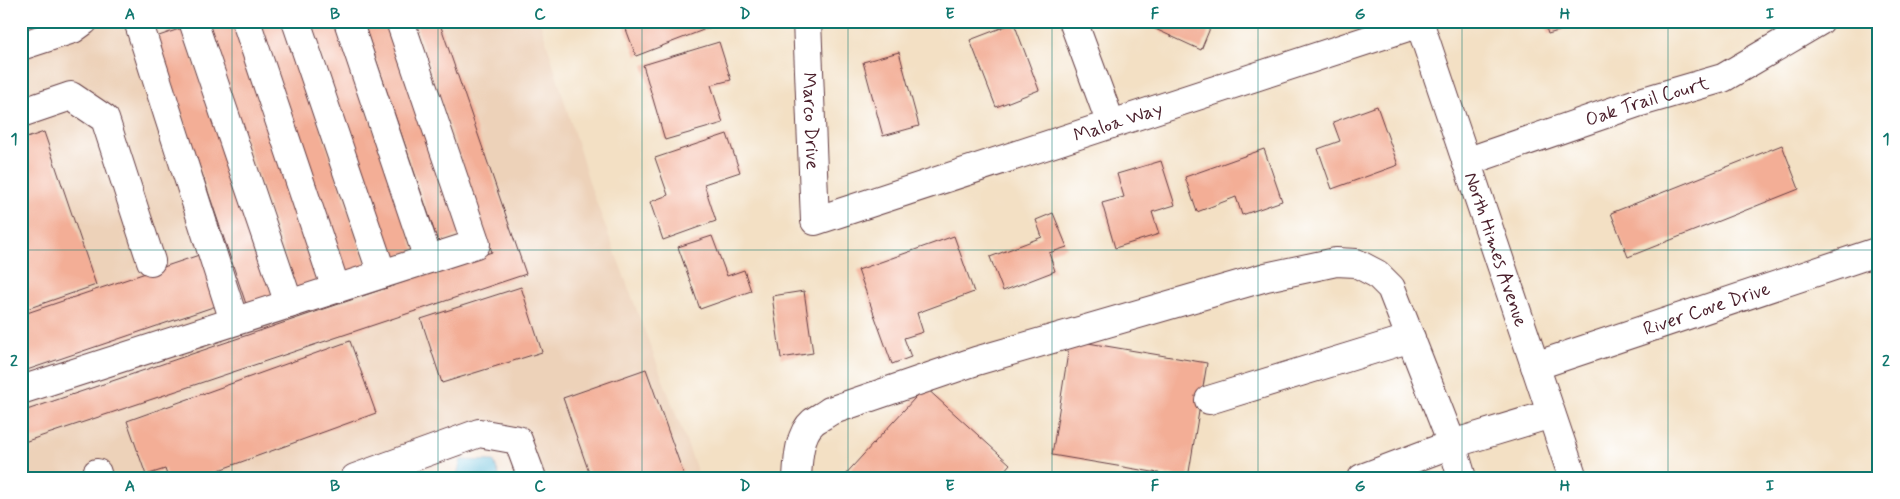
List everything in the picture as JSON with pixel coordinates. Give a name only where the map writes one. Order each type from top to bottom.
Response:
[{"type":"street","points":[[21,46],[73,29],[84,21]]},
{"type":"street","points":[[193,21],[289,304]]},
{"type":"street","points":[[246,21],[336,289]]},
{"type":"street","points":[[296,21],[382,274]]},
{"type":"street","points":[[348,21],[428,259]]},
{"type":"street","points":[[21,390],[476,244],[400,21]]},
{"type":"street","name":"Marco Drive","points":[[807,21],[815,221]]},
{"type":"street","points":[[1073,21],[1111,124]]},
{"type":"street","name":"Oak Trail Court","points":[[1466,162],[1637,103],[1723,78],[1820,21]]},
{"type":"street","name":"Maloa Way","points":[[815,221],[1419,22]]},
{"type":"street","name":"North Himes Avenue","points":[[1419,22],[1572,478]]},
{"type":"street","points":[[145,23],[234,321]]},
{"type":"street","points":[[21,113],[71,96],[105,119],[150,261]]},
{"type":"street","name":"River Cove Drive","points":[[1535,366],[1879,251]]},
{"type":"street","points":[[797,478],[798,461],[803,438],[812,423],[830,411],[976,361],[1266,277],[1336,262],[1356,263],[1377,274],[1391,288],[1452,444],[1462,478]]},
{"type":"street","points":[[1210,400],[1411,338]]},
{"type":"street","points":[[1362,478],[1452,444],[1550,414]]},
{"type":"street","points":[[355,478],[479,433],[518,440],[532,478]]},
{"type":"shaded area","points":[[21,21],[540,21],[591,188],[700,478],[500,478],[494,461],[461,460],[456,478],[21,478]]},
{"type":"water","points":[[461,460],[494,461],[500,478],[456,478]]},
{"type":"building","points":[[206,21],[232,21],[320,282],[297,290]]},
{"type":"building","points":[[258,21],[285,21],[366,266],[342,275]]},
{"type":"building","points":[[310,21],[337,21],[414,250],[391,258]]},
{"type":"building","points":[[363,21],[389,21],[461,234],[438,242]]},
{"type":"building","points":[[415,21],[439,21],[526,274],[21,443],[21,412],[492,252]]},
{"type":"building","points":[[623,21],[709,21],[711,27],[636,56]]},
{"type":"building","points":[[1138,21],[1213,21],[1201,50]]},
{"type":"building","points":[[1544,21],[1590,21],[1590,22],[1548,34]]},
{"type":"building","points":[[1014,23],[1039,90],[996,107],[970,40]]},
{"type":"building","points":[[182,28],[273,298],[247,307],[156,37]]},
{"type":"building","points":[[719,42],[731,80],[711,85],[723,123],[665,140],[643,65]]},
{"type":"building","points":[[899,52],[919,126],[883,136],[863,62]]},
{"type":"building","points":[[1377,106],[1398,165],[1332,189],[1318,149],[1340,141],[1333,122]]},
{"type":"building","points":[[44,132],[96,285],[21,311],[21,140]]},
{"type":"building","points":[[727,134],[740,172],[704,184],[716,221],[663,240],[650,202],[668,195],[655,158]]},
{"type":"building","points":[[1782,145],[1799,189],[1628,257],[1611,213]]},
{"type":"building","points":[[1264,149],[1282,201],[1242,215],[1236,197],[1197,212],[1185,177]]},
{"type":"building","points":[[1161,161],[1175,205],[1152,212],[1159,234],[1115,248],[1102,203],[1124,197],[1117,174]]},
{"type":"building","points":[[1053,213],[1067,247],[1049,253],[1055,271],[1003,291],[990,257],[1042,237],[1036,220]]},
{"type":"building","points":[[712,236],[727,276],[744,270],[751,291],[700,309],[678,247]]},
{"type":"building","points":[[954,236],[974,292],[917,313],[923,332],[904,338],[911,357],[892,364],[858,270]]},
{"type":"building","points":[[202,254],[219,305],[21,372],[21,315]]},
{"type":"building","points":[[521,287],[542,352],[442,383],[421,319]]},
{"type":"building","points":[[804,291],[813,353],[781,358],[772,296]]},
{"type":"building","points":[[1070,340],[1207,363],[1188,478],[1052,455]]},
{"type":"building","points":[[350,341],[376,413],[197,478],[168,478],[165,469],[146,475],[127,421]]},
{"type":"building","points":[[646,369],[685,478],[591,478],[563,398]]},
{"type":"building","points":[[925,387],[1010,464],[998,478],[842,478]]},
{"type":"building","points":[[1700,473],[1702,478],[1688,478],[1688,477]]}]
